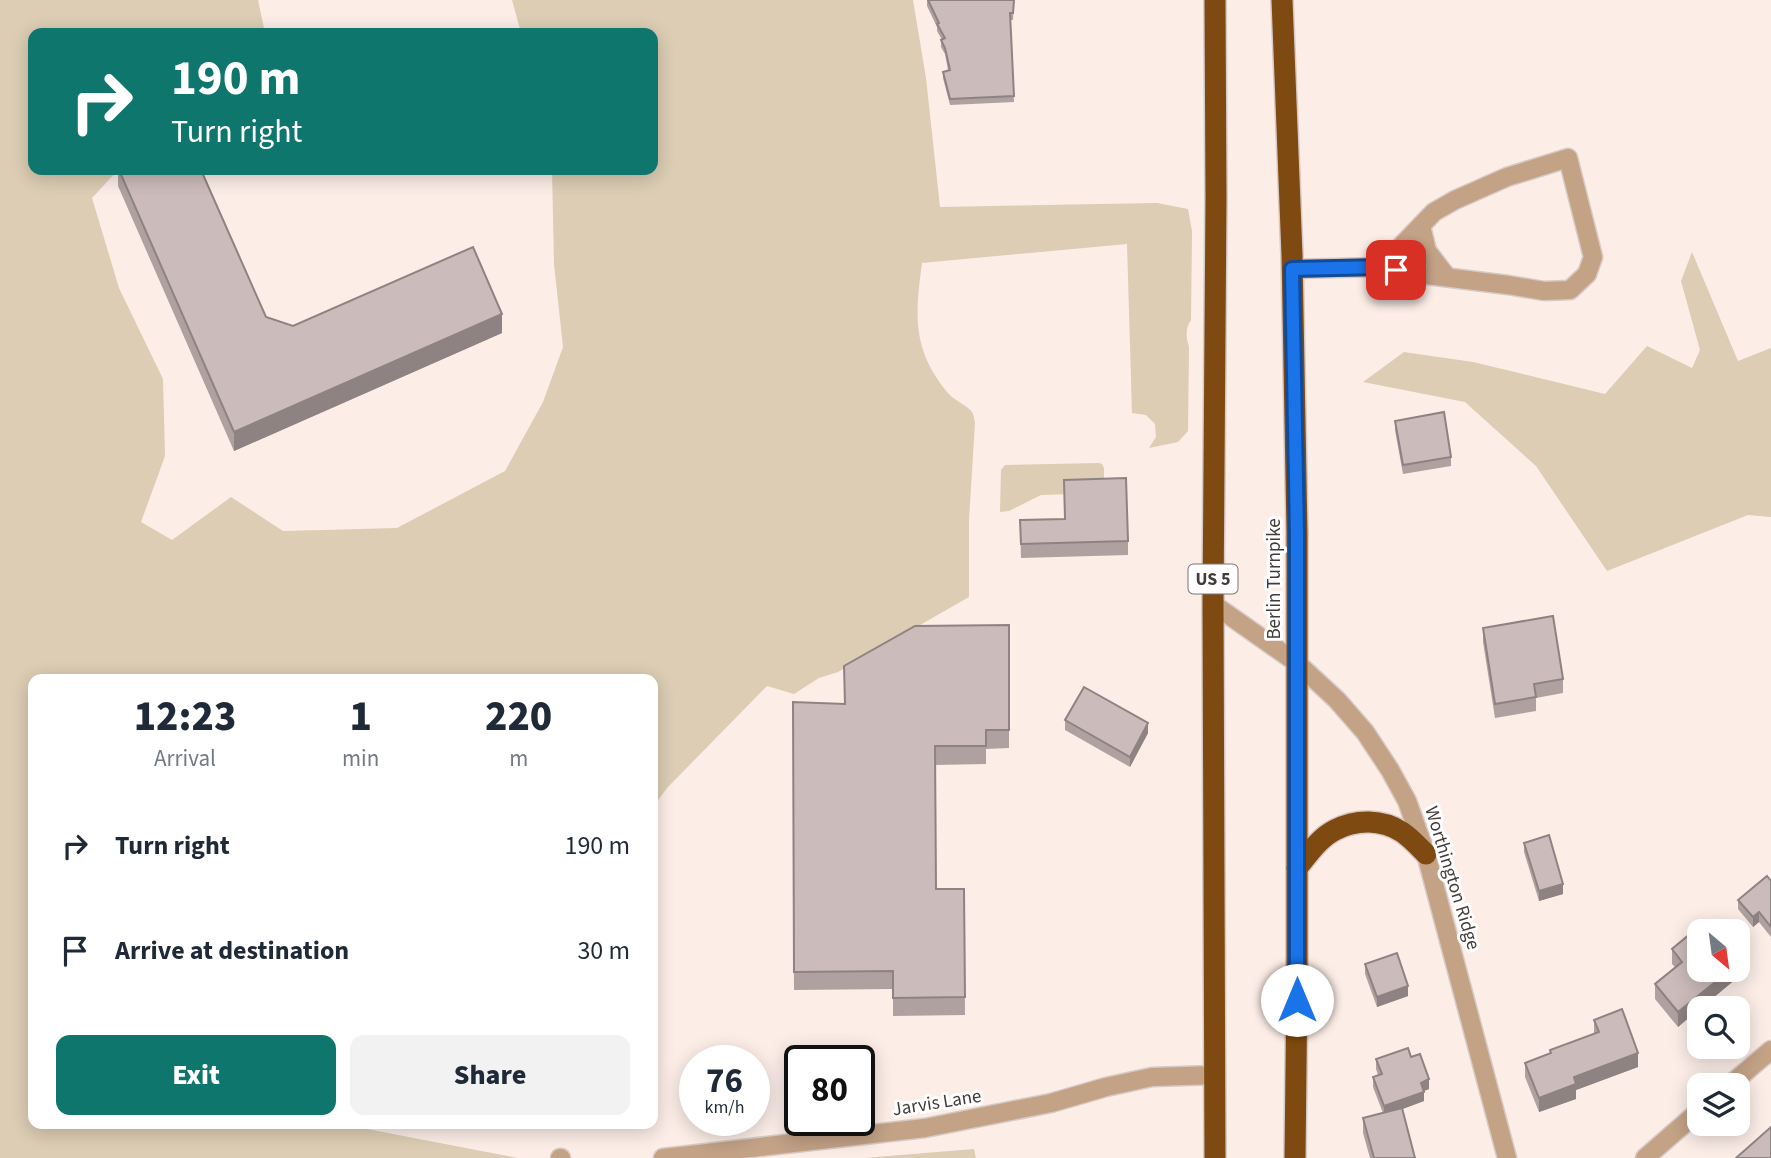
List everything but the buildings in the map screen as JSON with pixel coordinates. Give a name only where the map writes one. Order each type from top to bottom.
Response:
[{"type":"highway","name":"US 5","points":[[1214,0],[1215,1158]]},
{"type":"highway","name":"Berlin Turnpike","points":[[1282,0],[1292,269],[1297,533],[1295,1158]]},
{"type":"highway","points":[[1297,869],[1317,844],[1334,830],[1358,822],[1380,822],[1402,832],[1426,854]]},
{"type":"street","points":[[1292,269],[1381,267],[1544,291],[1570,290],[1587,274],[1593,257],[1568,158],[1507,177],[1434,212],[1381,267]]},
{"type":"street","points":[[1421,226],[1427,251],[1447,277]]},
{"type":"street","name":"Worthington Ridge","points":[[1213,604],[1297,663],[1337,700],[1365,732],[1390,770],[1406,801],[1426,854],[1507,1158]]},
{"type":"street","points":[[1744,1073],[1771,1050]]},
{"type":"street","name":"Jarvis Lane","points":[[663,1158],[925,1128],[1051,1103],[1152,1077],[1215,1075]]},
{"type":"street","points":[[1645,1158],[1687,1121]]},
{"type":"shaded area","points":[[0,0],[258,0],[264,28],[28,28],[28,175],[113,175],[92,198],[119,288],[163,379],[165,456],[141,522],[172,540],[231,497],[283,531],[397,528],[505,471],[543,402],[563,347],[554,264],[552,175],[658,175],[658,28],[520,28],[512,0],[913,0],[926,78],[940,207],[1157,203],[1188,209],[1192,231],[1191,320],[1187,333],[1188,431],[1178,442],[1149,448],[1156,437],[1155,424],[1146,415],[1132,413],[1127,244],[922,263],[918,315],[922,346],[936,376],[950,395],[972,412],[975,423],[969,520],[969,597],[794,694],[767,686],[658,800],[658,674],[28,674],[28,1129],[367,1129],[518,1158],[0,1158]]},
{"type":"shaded area","points":[[1692,252],[1738,361],[1771,348],[1771,517],[1748,515],[1607,571],[1536,466],[1465,402],[1363,382],[1404,352],[1473,362],[1605,394],[1647,346],[1692,368],[1700,350],[1681,281]]},
{"type":"shaded area","points":[[1099,463],[1104,468],[1104,493],[1041,495],[1009,511],[1000,512],[1001,470],[1005,465]]},
{"type":"shaded area","points":[[974,1149],[976,1158],[864,1158]]},
{"type":"route","points":[[1297,1000],[1297,533],[1292,269],[1381,267],[1396,270]]}]
